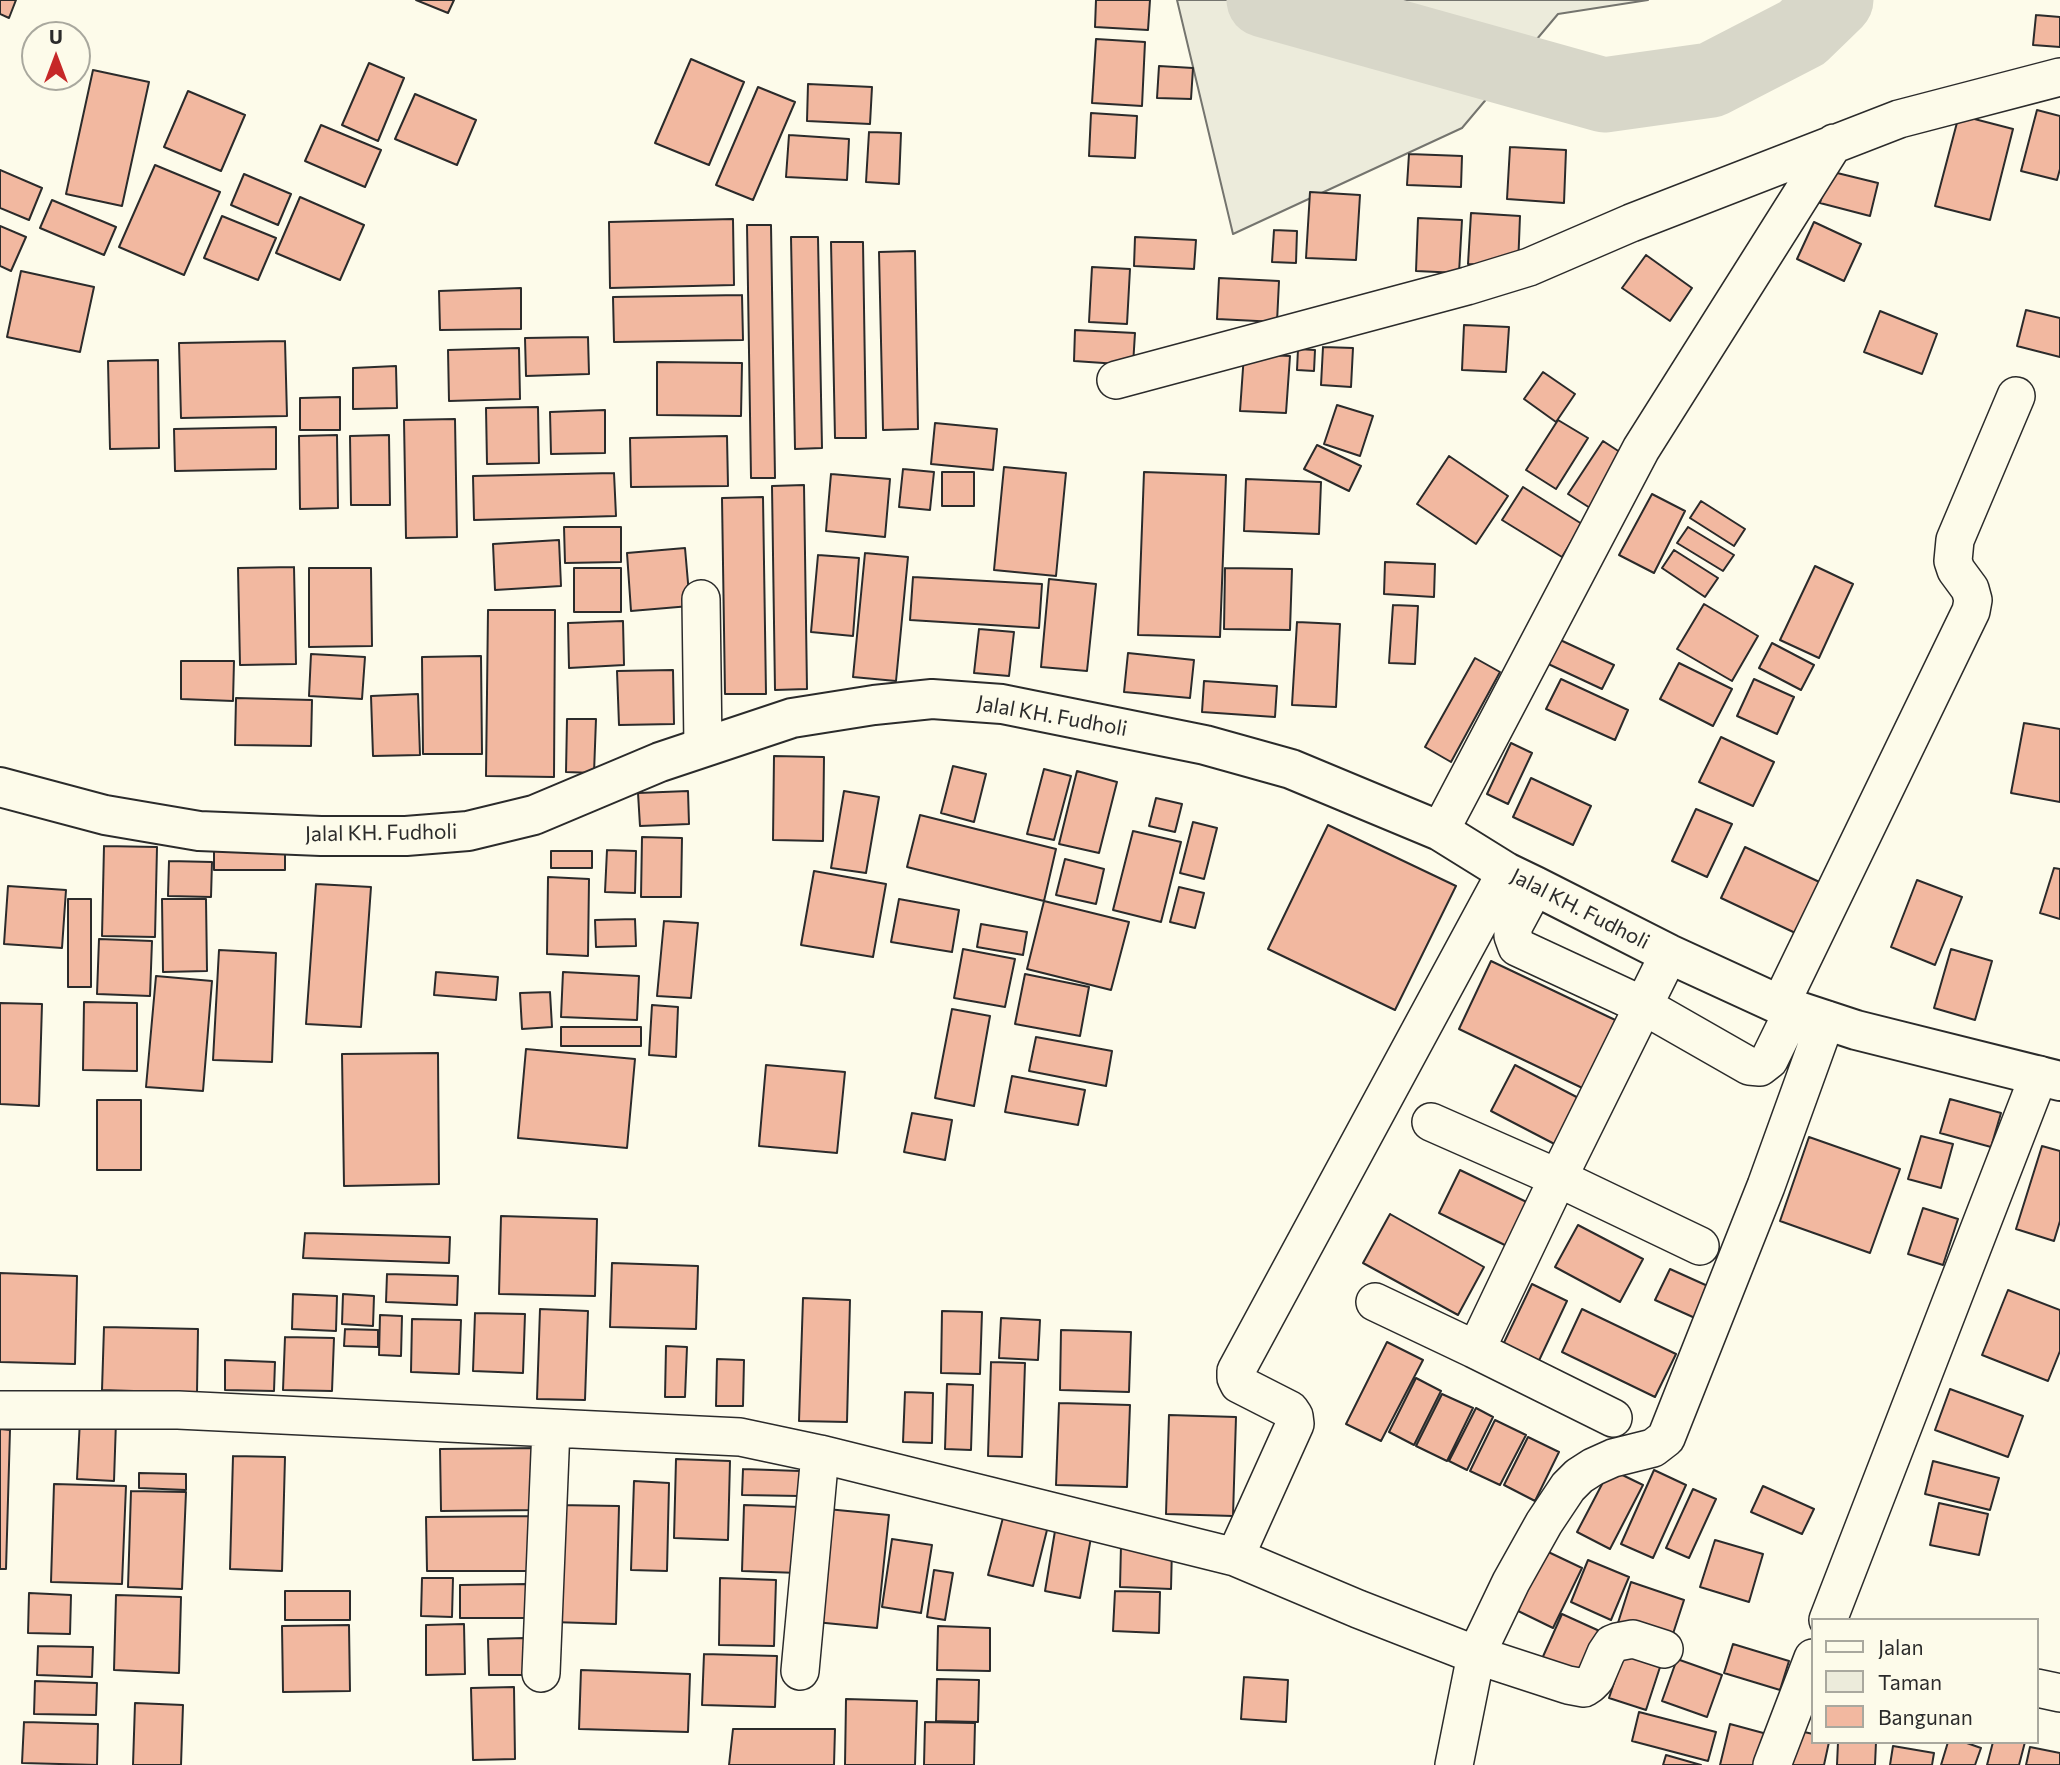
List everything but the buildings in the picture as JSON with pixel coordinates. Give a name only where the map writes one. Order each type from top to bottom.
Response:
[{"type":"main road","name":"Jalal KH. Fudholi","points":[[0,787],[105,815],[199,831],[406,836],[468,831],[534,816],[660,762],[792,718],[932,699],[1002,704],[1205,745],[1291,769],[1440,831],[1521,879],[1669,954],[1800,1011],[1856,1030],[2050,1078]]},
{"type":"street","points":[[1115,380],[1529,267],[1631,223],[1899,119],[2060,76]]},
{"type":"street","points":[[1440,831],[1642,449],[1834,143]]},
{"type":"street","points":[[1521,879],[1513,927],[1517,947],[1644,1006],[1749,1066],[1760,1067],[1769,1060],[1800,1011],[1971,611],[1973,600],[1970,589],[1956,570],[1953,561],[1955,540],[2016,396]]},
{"type":"street","points":[[701,599],[703,747]]},
{"type":"street","points":[[1235,1557],[1295,1424],[1290,1410],[1239,1384],[1236,1371],[1521,879]]},
{"type":"street","points":[[1474,1349],[1669,954]]},
{"type":"street","points":[[1454,1765],[1476,1655],[1544,1522],[1569,1487],[1592,1467],[1624,1454],[1653,1448],[1666,1438],[1766,1185],[1800,1011]]},
{"type":"street","points":[[1829,1618],[2050,1078]]},
{"type":"street","points":[[1432,1122],[1700,1246]]},
{"type":"street","points":[[1375,1302],[1612,1418]]},
{"type":"street","points":[[0,1410],[178,1410],[740,1437],[820,1454],[1235,1557],[1476,1655],[1533,1675],[1584,1688],[1595,1679],[1612,1644],[1633,1639],[1664,1649]]},
{"type":"street","points":[[541,1672],[551,1428]]},
{"type":"street","points":[[800,1671],[820,1454]]},
{"type":"street","points":[[1772,1765],[1812,1661]]},
{"type":"street","points":[[2039,1688],[2060,1693]]},
{"type":"green space","points":[[1177,0],[1648,0],[1558,14],[1462,128],[1233,234]]},
{"type":"waterway","points":[[1264,0],[1604,95],[1711,80],[1802,33],[1836,0]]}]
